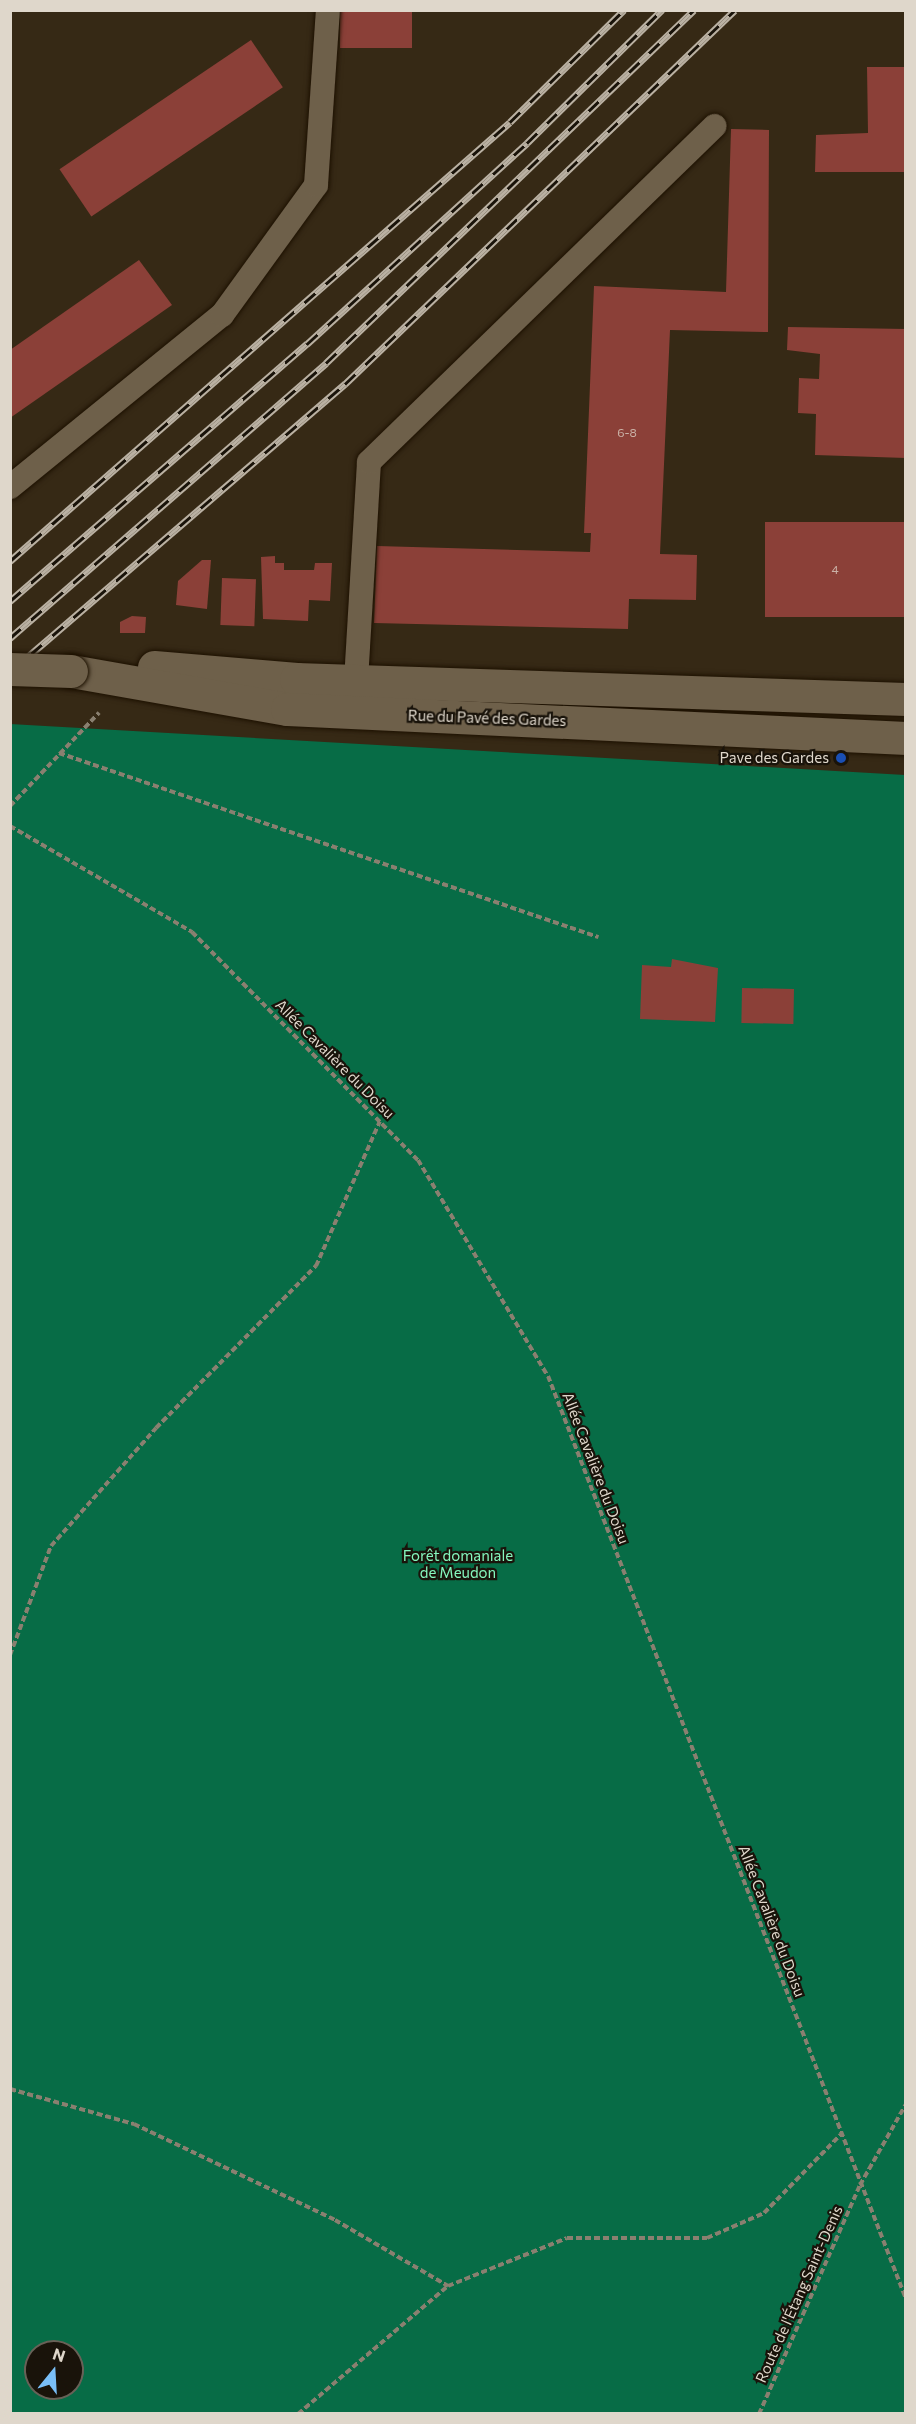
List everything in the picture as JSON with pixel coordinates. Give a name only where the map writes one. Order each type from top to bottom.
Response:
[{"type":"main road","name":"Rue du Pavé des Gardes","points":[[10,669],[72,671],[139,666],[356,681],[906,699]]},
{"type":"main road","name":"Rue du Pavé des Gardes","points":[[72,671],[287,709],[906,738]]},
{"type":"lane","points":[[10,487],[222,315],[316,185],[328,10]]},
{"type":"lane","points":[[356,681],[369,462],[715,126]]},
{"type":"path","points":[[10,806],[129,682]]},
{"type":"path","points":[[59,753],[598,937]]},
{"type":"path","name":"Allée Cavalière du Doisu","points":[[10,826],[192,932],[418,1160],[548,1376],[906,2299]]},
{"type":"path","points":[[10,1655],[51,1546],[156,1428],[316,1266],[380,1121]]},
{"type":"path","points":[[10,2089],[134,2124],[335,2220],[448,2286]]},
{"type":"path","name":"Route de l'Étang Saint-Denis","points":[[759,2414],[860,2185],[906,2104]]},
{"type":"path","points":[[298,2414],[448,2286],[567,2238],[707,2238],[764,2213],[841,2134]]},
{"type":"green space","name":"Forêt domaniale de Meudon","points":[[10,724],[905,775],[905,2413],[11,2413]]},
{"type":"building","points":[[340,10],[412,10],[412,48],[340,48]]},
{"type":"building","points":[[251,40],[283,87],[91,216],[59,169]]},
{"type":"building","points":[[867,67],[906,67],[906,172],[815,172],[816,135],[868,133]]},
{"type":"building","points":[[731,129],[769,130],[768,332],[670,330],[660,554],[697,555],[696,600],[629,599],[628,629],[374,623],[377,546],[590,552],[591,533],[584,533],[594,286],[726,292]]},
{"type":"building","points":[[139,260],[172,305],[10,418],[10,350]]},
{"type":"building","points":[[788,327],[906,329],[906,458],[815,455],[816,414],[798,413],[799,378],[819,379],[820,354],[787,350]]},
{"type":"building","points":[[765,522],[906,522],[906,617],[765,617]]},
{"type":"building","points":[[275,556],[275,563],[284,563],[284,570],[314,570],[315,563],[332,563],[330,601],[309,600],[308,621],[263,619],[261,557]]},
{"type":"building","points":[[202,560],[211,560],[207,609],[176,605],[178,581]]},
{"type":"building","points":[[222,578],[256,579],[254,626],[220,625]]},
{"type":"building","points":[[132,616],[146,617],[145,633],[120,633],[120,622]]},
{"type":"building","points":[[672,959],[718,968],[715,1022],[640,1019],[642,965],[671,967]]},
{"type":"building","points":[[742,988],[794,989],[793,1024],[741,1023]]},
{"type":"railway","points":[[10,561],[510,122],[624,10]]},
{"type":"railway","points":[[10,601],[307,344],[527,143],[662,10]]},
{"type":"railway","points":[[10,638],[326,363],[694,10]]},
{"type":"railway","points":[[10,672],[345,384],[735,10]]},
{"type":"place","name":"Pave des Gardes","points":[[841,758]]}]
